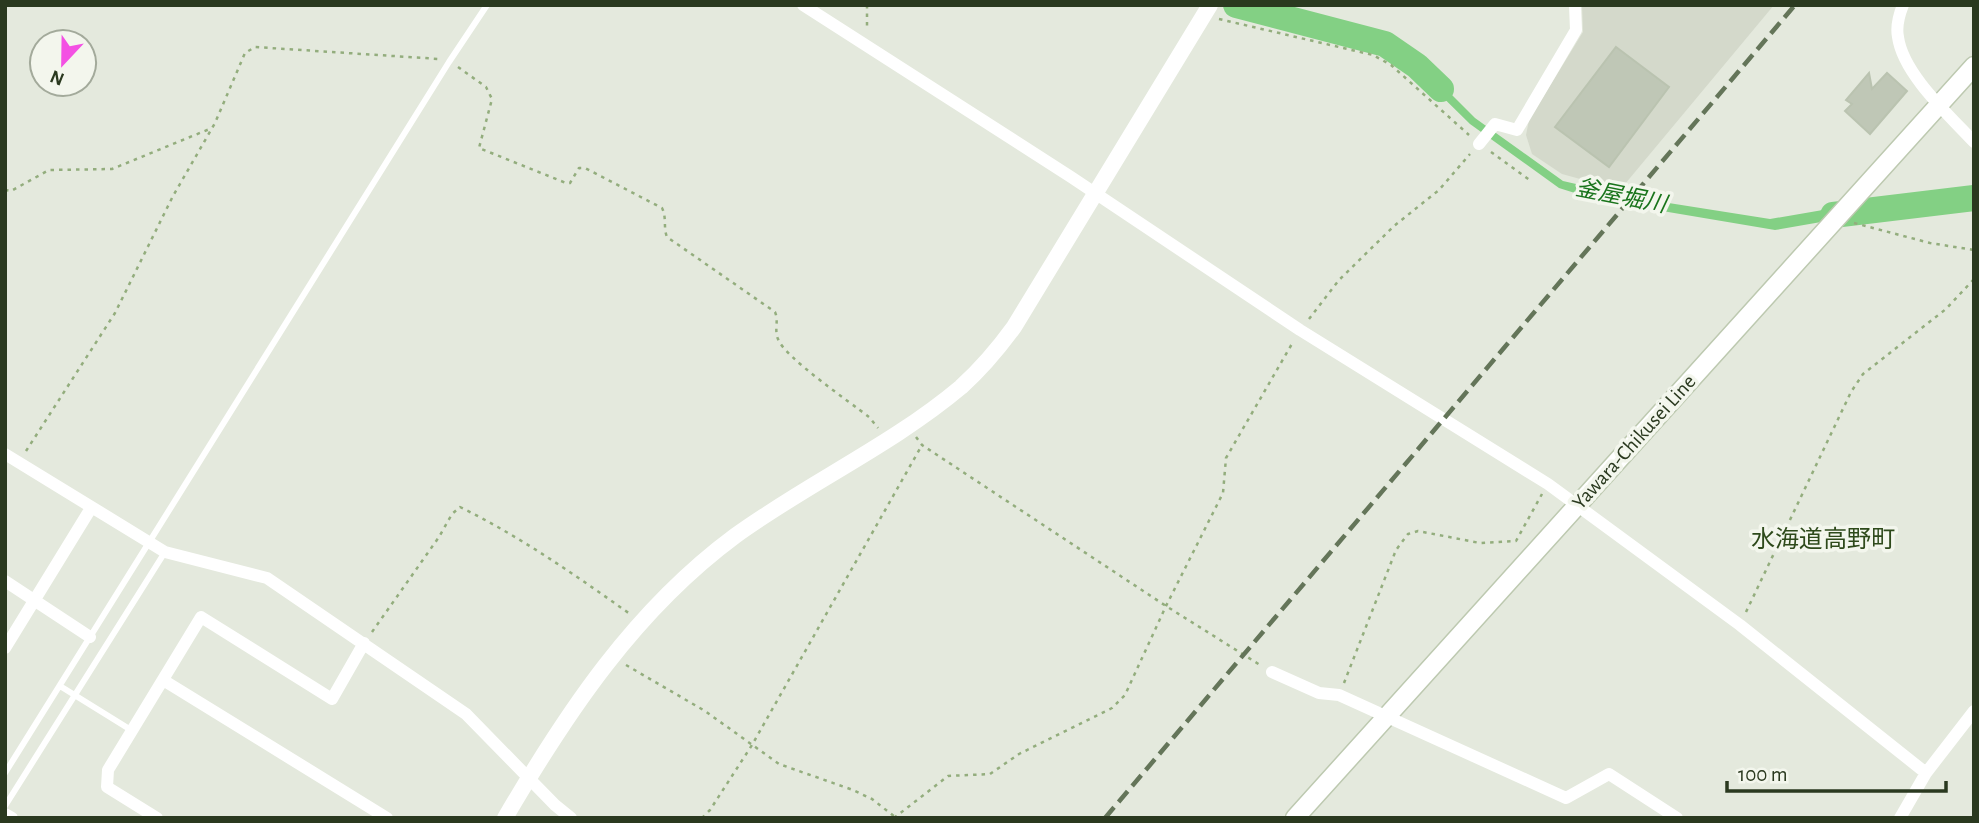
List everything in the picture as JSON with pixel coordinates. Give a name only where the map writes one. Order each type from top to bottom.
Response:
[{"type":"main road","name":"Yawara-Chikusei Line","points":[[1295,818],[1974,66]]},
{"type":"street","points":[[803,5],[1300,330],[1548,484],[1740,625],[1926,773]]},
{"type":"street","points":[[1479,144],[1495,124],[1517,130],[1576,30],[1575,5]]},
{"type":"street","points":[[1903,5],[1899,15],[1898,37],[1909,66],[1974,142]]},
{"type":"street","points":[[505,818],[528,778],[610,656],[641,620],[695,568],[737,535],[935,408],[962,386],[999,347],[1014,327],[1206,10]]},
{"type":"street","points":[[5,454],[150,545],[165,552],[267,578],[466,713],[528,778],[571,818]]},
{"type":"street","points":[[5,648],[91,508]]},
{"type":"street","points":[[5,581],[90,637]]},
{"type":"street","points":[[157,818],[107,786],[108,770],[201,617],[332,699],[364,643]]},
{"type":"street","points":[[1272,672],[1319,693],[1339,695],[1566,798],[1609,774],[1677,818]]},
{"type":"street","points":[[163,680],[387,818]]},
{"type":"street","points":[[1900,818],[1926,773],[1974,711]]},
{"type":"street","points":[[5,814],[12,818]]},
{"type":"lane","points":[[5,773],[487,5]]},
{"type":"lane","points":[[5,806],[165,552]]},
{"type":"lane","points":[[60,686],[131,730]]},
{"type":"path","points":[[866,45],[867,5]]},
{"type":"path","points":[[1206,10],[1373,55],[1391,65],[1479,144],[1531,180]]},
{"type":"path","points":[[18,462],[115,313],[173,196],[212,128],[246,53],[254,47],[449,62]]},
{"type":"path","points":[[459,68],[486,87],[492,99],[479,149],[566,183],[570,183],[579,168],[585,168],[662,208],[666,215],[664,230],[667,237],[775,312],[778,316],[778,340],[796,362],[869,417],[887,439]]},
{"type":"path","points":[[5,190],[11,191],[49,170],[112,169],[212,128]]},
{"type":"path","points":[[610,656],[705,711],[779,764],[853,790],[872,799],[895,817],[948,776],[990,774],[1019,754],[1112,708],[1125,695],[1223,493],[1226,458],[1300,330],[1339,280],[1394,226],[1439,190],[1479,144]]},
{"type":"path","points":[[1837,219],[1930,243],[1974,250]]},
{"type":"path","points":[[1740,625],[1851,392],[1863,374],[1946,309],[1974,279]]},
{"type":"path","points":[[702,818],[752,745],[922,445],[1166,606],[1272,672]]},
{"type":"path","points":[[1339,695],[1396,550],[1408,534],[1418,531],[1480,543],[1516,541],[1548,484]]},
{"type":"path","points":[[364,643],[439,537],[452,514],[460,507],[500,527],[553,560],[641,620]]},
{"type":"shaded area","points":[[1582,5],[1774,5],[1620,190],[1562,174],[1532,154],[1526,135],[1529,120],[1583,32]]},
{"type":"water","points":[[1419,62],[1475,118],[1563,181],[1637,198],[1770,219],[1869,202],[1867,214],[1775,230],[1597,200],[1559,188],[1470,124],[1414,69]]},
{"type":"building","points":[[1616,47],[1669,87],[1609,167],[1555,127]]},
{"type":"building","points":[[1869,73],[1872,89],[1887,73],[1907,91],[1870,134],[1845,111],[1852,104],[1846,100]]},
{"type":"waterway","name":"釜屋堀川","points":[[1236,5],[1385,44],[1417,66],[1441,89]]},
{"type":"waterway","name":"釜屋堀川","points":[[1833,215],[1974,198]]},
{"type":"railway","points":[[1105,818],[1795,5]]},
{"type":"district","name":"水海道高野町","points":[[1823,540]]}]
